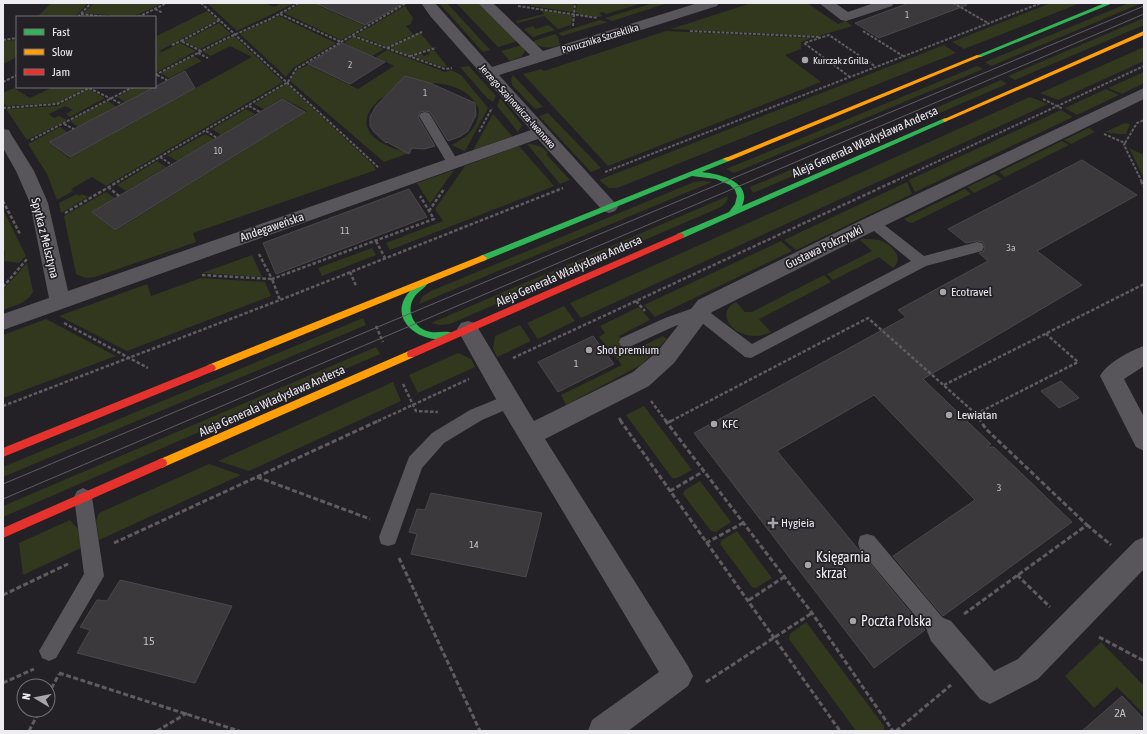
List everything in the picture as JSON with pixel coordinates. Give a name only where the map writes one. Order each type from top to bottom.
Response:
[{"type":"main road","points":[[3,453],[687,176],[1101,4]]},
{"type":"main road","name":"Aleja Generała Władysława Andersa","points":[[3,532],[1144,33]]},
{"type":"main road","points":[[687,176],[707,173],[732,182],[738,191],[739,199],[737,207],[730,214]]},
{"type":"main road","points":[[427,281],[410,298],[405,310],[406,319],[411,326],[425,334],[441,336],[462,331]]},
{"type":"street","name":"Jerzego Szajnowicza-Iwanowa","points":[[428,3],[488,73],[609,207]]},
{"type":"street","points":[[485,3],[540,57]]},
{"type":"street","name":"Porucznika Szczeklika","points":[[488,73],[712,3]]},
{"type":"street","points":[[826,3],[846,17],[887,3]]},
{"type":"street","name":"Gustawa Pokrzywki","points":[[530,435],[641,379],[653,370],[678,342],[699,312],[705,306],[873,223],[1139,102]]},
{"type":"street","name":"Andegaweńska","points":[[3,322],[541,132]]},
{"type":"street","name":"Spytka z Melsztyna","points":[[3,134],[25,171],[39,203],[60,301]]},
{"type":"street","points":[[462,331],[509,401],[678,676],[603,731]]},
{"type":"street","points":[[1144,356],[1111,376],[1144,440]]},
{"type":"street","points":[[941,631],[990,689],[1028,669],[1144,550]]},
{"type":"lane","points":[[425,116],[453,163]]},
{"type":"lane","points":[[873,223],[922,262]]},
{"type":"lane","points":[[627,342],[670,322],[699,312],[751,352],[922,262],[977,247]]},
{"type":"lane","points":[[388,537],[415,463],[438,438],[476,415],[509,401]]},
{"type":"lane","points":[[44,659],[94,576],[83,497]]},
{"type":"lane","points":[[867,543],[941,631]]},
{"type":"path","points":[[79,16],[91,3]]},
{"type":"path","points":[[140,16],[167,3]]},
{"type":"path","points":[[201,3],[377,165],[390,185]]},
{"type":"path","points":[[156,75],[235,34],[280,14],[299,3]]},
{"type":"path","points":[[44,225],[288,82],[296,69],[406,3]]},
{"type":"path","points":[[573,26],[575,3]]},
{"type":"path","points":[[952,3],[988,23]]},
{"type":"path","points":[[600,174],[1041,3]]},
{"type":"path","points":[[513,5],[574,14],[610,21],[618,27],[633,28]]},
{"type":"path","points":[[154,9],[163,14]]},
{"type":"path","points":[[280,14],[341,42]]},
{"type":"path","points":[[172,45],[220,20]]},
{"type":"path","points":[[861,30],[903,56]]},
{"type":"path","points":[[687,31],[820,38]]},
{"type":"path","points":[[387,48],[422,32]]},
{"type":"path","points":[[353,35],[445,70],[452,68]]},
{"type":"path","points":[[850,77],[804,43],[829,35],[876,67]]},
{"type":"path","points":[[3,40],[16,38]]},
{"type":"path","points":[[944,40],[948,43]]},
{"type":"path","points":[[181,41],[201,51]]},
{"type":"path","points":[[409,56],[436,48]]},
{"type":"path","points":[[198,53],[208,58]]},
{"type":"path","points":[[508,360],[1144,66]]},
{"type":"path","points":[[156,75],[167,80]]},
{"type":"path","points":[[3,82],[16,76]]},
{"type":"path","points":[[3,108],[57,104],[88,88]]},
{"type":"path","points":[[92,88],[122,104]]},
{"type":"path","points":[[13,150],[131,88]]},
{"type":"path","points":[[1052,103],[1058,105]]},
{"type":"path","points":[[248,105],[260,112]]},
{"type":"path","points":[[479,133],[492,108]]},
{"type":"path","points":[[1144,120],[1136,123],[1124,145],[1144,187]]},
{"type":"path","points":[[64,123],[74,129]]},
{"type":"path","points":[[205,131],[217,138]]},
{"type":"path","points":[[1100,132],[1125,143]]},
{"type":"path","points":[[160,157],[172,165]]},
{"type":"path","points":[[195,278],[202,275],[272,279],[434,219],[409,178]]},
{"type":"path","points":[[3,406],[280,300],[568,186]]},
{"type":"path","points":[[108,188],[120,196]]},
{"type":"path","points":[[3,201],[20,235]]},
{"type":"path","points":[[249,236],[272,279],[280,300]]},
{"type":"path","points":[[376,241],[385,258]]},
{"type":"path","points":[[3,287],[30,255]]},
{"type":"path","points":[[350,272],[352,277]]},
{"type":"path","points":[[944,385],[1144,284]]},
{"type":"path","points":[[667,423],[868,318],[976,414],[986,430],[1087,525],[1112,546]]},
{"type":"path","points":[[374,321],[384,344]]},
{"type":"path","points":[[62,323],[149,368]]},
{"type":"path","points":[[976,414],[1078,362],[1045,333]]},
{"type":"path","points":[[3,595],[256,476],[473,377]]},
{"type":"path","points":[[647,396],[812,613],[894,731],[972,668]]},
{"type":"path","points":[[410,397],[413,405]]},
{"type":"path","points":[[615,413],[706,543],[775,636],[840,731]]},
{"type":"path","points":[[670,491],[704,471]]},
{"type":"path","points":[[256,476],[382,524],[480,731]]},
{"type":"path","points":[[706,543],[743,523]]},
{"type":"path","points":[[941,631],[1087,525]]},
{"type":"path","points":[[1017,575],[1052,609],[1073,623],[1144,661]]},
{"type":"path","points":[[749,600],[784,577]]},
{"type":"path","points":[[678,676],[688,693],[812,613]]},
{"type":"path","points":[[3,683],[44,659]]},
{"type":"path","points":[[59,673],[239,731]]},
{"type":"path","points":[[157,731],[187,713]]},
{"type":"path","points":[[29,731],[36,718]]},
{"type":"green space","points":[[51,3],[88,3],[74,16],[38,16]]},
{"type":"green space","points":[[94,3],[163,3],[135,16],[111,16],[84,13]]},
{"type":"green space","points":[[207,3],[265,3],[274,7],[282,3],[295,3],[237,31]]},
{"type":"green space","points":[[302,3],[324,3],[319,6],[365,26],[341,40],[284,13]]},
{"type":"green space","points":[[439,3],[447,3],[490,50],[483,52]]},
{"type":"green space","points":[[456,3],[478,3],[518,41],[498,47]]},
{"type":"green space","points":[[531,3],[574,3],[573,12],[531,6]]},
{"type":"green space","points":[[577,3],[643,3],[606,14],[603,12],[599,13],[602,16],[598,17],[578,14],[576,12]]},
{"type":"green space","points":[[654,3],[668,3],[612,21],[605,18]]},
{"type":"green space","points":[[751,3],[807,3],[838,24],[846,21],[852,26],[819,36],[671,29]]},
{"type":"green space","points":[[1051,3],[1078,4],[964,49],[952,42]]},
{"type":"green space","points":[[1129,3],[1142,3],[991,66],[985,62]]},
{"type":"green space","points":[[405,6],[413,18],[411,24],[406,26],[413,34],[387,47],[356,35]]},
{"type":"green space","points":[[541,10],[573,16],[571,25],[558,29],[544,16],[518,23],[516,21],[544,14]]},
{"type":"green space","points":[[207,11],[217,20],[159,51],[162,52],[180,43],[196,51],[156,72],[156,36]]},
{"type":"green space","points":[[279,16],[336,43],[293,68],[286,77],[240,34]]},
{"type":"green space","points":[[1144,18],[1144,25],[1015,80],[1008,76]]},
{"type":"green space","points":[[600,20],[608,22],[562,36],[558,33]]},
{"type":"green space","points":[[219,23],[231,34],[200,49],[184,41]]},
{"type":"green space","points":[[548,25],[555,30],[533,37],[524,29],[533,26],[536,29]]},
{"type":"green space","points":[[666,31],[812,38],[801,42],[801,49],[785,55],[821,82],[608,166],[523,74],[541,69],[544,71]]},
{"type":"green space","points":[[420,33],[433,48],[409,55],[389,48]]},
{"type":"green space","points":[[555,34],[558,37],[560,45],[545,47],[538,46],[531,42]]},
{"type":"green space","points":[[234,36],[283,82],[106,186],[92,177],[71,189],[73,191],[57,200],[47,174],[28,144],[60,127],[67,132],[48,142],[69,158],[252,57],[230,46],[211,56],[203,52]]},
{"type":"green space","points":[[353,37],[384,49],[372,56],[344,43]]},
{"type":"green space","points":[[16,40],[16,58],[3,64],[3,41]]},
{"type":"green space","points":[[522,45],[525,51],[521,57],[510,61],[501,51]]},
{"type":"green space","points":[[944,45],[956,53],[617,188],[609,188],[599,180]]},
{"type":"green space","points":[[1144,47],[1144,61],[1058,100],[1040,93]]},
{"type":"green space","points":[[387,50],[445,72],[451,70],[461,75],[488,108],[465,151],[451,145],[462,139],[471,131],[477,121],[479,109],[475,102],[463,91],[447,85],[430,83],[419,84],[389,94],[377,102],[369,112],[366,121],[368,130],[381,143],[412,152],[384,162],[290,81],[297,70],[308,65],[358,89],[394,66],[376,57]]},
{"type":"green space","points":[[434,50],[447,66],[443,67],[413,56],[421,53],[424,56],[430,54],[428,51]]},
{"type":"green space","points":[[194,56],[202,61],[169,78],[161,73]]},
{"type":"green space","points":[[469,66],[496,96],[493,102],[487,98],[460,67]]},
{"type":"green space","points":[[977,66],[983,69],[734,173],[726,169]]},
{"type":"green space","points":[[1144,72],[1144,83],[1122,94],[1108,88]]},
{"type":"green space","points":[[513,75],[543,107],[535,109],[512,85],[511,79]]},
{"type":"green space","points":[[1001,80],[1007,84],[753,193],[750,187]]},
{"type":"green space","points":[[287,84],[373,165],[376,170],[193,233],[196,242],[95,277],[86,278],[76,274],[64,216],[106,192],[115,198],[92,212],[115,231],[307,111],[282,98],[264,109],[254,104]]},
{"type":"green space","points":[[14,88],[30,98],[51,88],[86,88],[58,103],[6,106],[3,101],[3,93]]},
{"type":"green space","points":[[133,88],[151,88],[125,102],[117,97]]},
{"type":"green space","points":[[89,89],[105,98],[70,117],[66,114],[73,110],[65,106],[49,114],[54,118],[59,116],[67,120],[27,140],[6,109],[57,106]]},
{"type":"green space","points":[[1106,89],[1119,95],[1077,115],[1065,108]]},
{"type":"green space","points":[[1030,97],[1048,104],[581,318],[570,303]]},
{"type":"green space","points":[[500,98],[522,125],[518,132],[497,106]]},
{"type":"green space","points":[[108,101],[116,107],[78,127],[70,121]]},
{"type":"green space","points":[[246,109],[255,114],[221,135],[212,129]]},
{"type":"green space","points":[[1061,110],[1073,117],[915,192],[909,180]]},
{"type":"green space","points":[[548,113],[601,168],[591,172],[539,116]]},
{"type":"green space","points":[[493,114],[512,136],[473,150]]},
{"type":"green space","points":[[1125,123],[1130,124],[1126,134],[1105,132]]},
{"type":"green space","points":[[1089,128],[1095,132],[1071,144],[1064,140]]},
{"type":"green space","points":[[205,134],[214,139],[177,161],[167,155]]},
{"type":"green space","points":[[1062,141],[1069,145],[1005,177],[999,172]]},
{"type":"green space","points":[[527,144],[541,147],[548,153],[546,154],[570,180],[560,184]]},
{"type":"green space","points":[[519,146],[554,186],[390,250],[386,243],[443,221],[435,209],[465,166]]},
{"type":"green space","points":[[1129,148],[1144,155],[1144,178]]},
{"type":"green space","points":[[157,161],[166,167],[126,191],[117,185]]},
{"type":"green space","points":[[454,170],[430,204],[417,183]]},
{"type":"green space","points":[[995,174],[1002,179],[974,193],[967,187]]},
{"type":"green space","points":[[694,182],[712,182],[419,304],[422,297],[431,291]]},
{"type":"green space","points":[[907,182],[912,194],[796,250],[784,240]]},
{"type":"green space","points":[[965,189],[971,194],[912,223],[904,219]]},
{"type":"green space","points":[[77,194],[79,196],[82,194],[88,197],[61,213],[59,203]]},
{"type":"green space","points":[[728,196],[727,201],[721,207],[450,324],[440,325],[431,323]]},
{"type":"green space","points":[[3,210],[26,256],[19,263],[4,261]]},
{"type":"green space","points":[[860,240],[879,240],[888,244],[895,251],[898,260],[897,264],[893,268],[879,257],[833,280],[827,274],[872,251]]},
{"type":"green space","points":[[781,241],[792,251],[655,317],[644,305]]},
{"type":"green space","points":[[372,248],[376,255],[322,276],[318,268]]},
{"type":"green space","points":[[252,255],[262,277],[202,273]]},
{"type":"green space","points":[[27,263],[33,292],[24,301],[3,310],[3,290]]},
{"type":"green space","points":[[824,275],[831,282],[759,319],[771,332],[760,336],[740,333],[732,328],[728,321],[726,314],[729,308],[736,302],[745,312],[752,312]]},
{"type":"green space","points":[[201,278],[265,282],[271,296],[127,351],[59,316],[147,284],[151,296]]},
{"type":"green space","points":[[564,306],[575,321],[538,339],[527,323]]},
{"type":"green space","points":[[639,307],[650,320],[619,336],[632,351],[663,336],[667,339],[641,365],[566,405],[561,395],[622,365],[599,337],[605,333],[600,326]]},
{"type":"green space","points":[[363,318],[366,325],[3,477],[3,467]]},
{"type":"green space","points":[[46,319],[116,356],[3,398],[3,335]]},
{"type":"green space","points":[[520,325],[531,341],[497,357],[493,348],[495,336]]},
{"type":"green space","points":[[376,347],[380,354],[3,517],[3,506]]},
{"type":"green space","points":[[458,353],[471,359],[475,367],[418,393],[409,375]]},
{"type":"green space","points":[[393,382],[401,401],[249,471],[218,461]]},
{"type":"green space","points":[[644,406],[692,470],[677,478],[672,478],[626,415]]},
{"type":"green space","points":[[209,464],[241,475],[99,540],[96,521],[99,513]]},
{"type":"green space","points":[[700,481],[731,522],[716,532],[711,531],[683,494],[685,490]]},
{"type":"green space","points":[[70,520],[78,529],[81,548],[23,575],[19,543]]},
{"type":"green space","points":[[737,531],[772,578],[756,588],[752,587],[720,544],[722,540]]},
{"type":"green space","points":[[806,622],[884,726],[884,731],[856,731],[789,639],[790,634]]},
{"type":"green space","points":[[1101,642],[1144,686],[1144,714],[1117,687],[1094,708],[1065,676]]},
{"type":"building","points":[[315,3],[404,3],[365,25]]},
{"type":"building","points":[[909,3],[966,3],[967,5],[879,38],[855,23]]},
{"type":"building","points":[[342,43],[385,62],[350,84],[308,64]]},
{"type":"building","points":[[185,71],[195,88],[70,157],[49,142],[152,88],[156,88],[156,86]]},
{"type":"building","points":[[405,76],[430,83],[475,103],[476,115],[468,131],[461,136],[448,141],[430,112],[425,111],[420,112],[418,117],[435,146],[424,149],[412,148],[409,154],[387,142],[386,143],[370,126],[370,117],[376,106]]},
{"type":"building","points":[[282,99],[305,112],[115,230],[92,212]]},
{"type":"building","points":[[1082,160],[1137,195],[1037,251],[1082,285],[923,379],[991,444],[986,447],[994,447],[1072,522],[943,616],[893,556],[975,500],[874,395],[777,451],[925,630],[874,668],[694,433],[906,317],[898,310],[988,261],[979,253],[983,252],[985,248],[983,242],[977,241],[966,243],[948,229]]},
{"type":"building","points":[[409,189],[427,217],[276,274],[263,243]]},
{"type":"building","points":[[593,336],[614,364],[558,392],[538,362]]},
{"type":"building","points":[[1061,381],[1079,398],[1059,408],[1041,391]]},
{"type":"building","points":[[431,493],[542,513],[526,577],[411,554],[417,534],[409,532],[417,509],[425,510]]},
{"type":"building","points":[[120,580],[232,606],[195,683],[77,653],[90,630],[80,627],[97,600],[107,601]]},
{"type":"building","points":[[1122,696],[1144,719],[1144,731],[1082,731]]},
{"type":"tram line","points":[[3,484],[1144,6]]},
{"type":"tram line","points":[[3,499],[1144,14]]},
{"type":"traffic: fast","points":[[979,56],[1110,3]]},
{"type":"traffic: fast","points":[[680,236],[945,120]]},
{"type":"traffic: fast","points":[[483,258],[727,159]]},
{"type":"traffic: fast","points":[[694,174],[718,177],[733,184],[738,189],[740,196],[739,204],[731,214]]},
{"type":"traffic: fast","points":[[424,283],[412,294],[407,306],[407,317],[413,327],[428,335],[450,335]]},
{"type":"traffic: slow","points":[[945,120],[1144,33]]},
{"type":"traffic: slow","points":[[727,159],[979,56]]},
{"type":"traffic: slow","points":[[211,368],[483,258]]},
{"type":"traffic: slow","points":[[162,463],[411,354]]},
{"type":"traffic: jam","points":[[411,354],[680,236]]},
{"type":"traffic: jam","points":[[3,453],[211,368]]},
{"type":"traffic: jam","points":[[3,533],[162,463]]},
{"type":"place","name":"Kurczak z Grilla","points":[[805,60]]},
{"type":"place","name":"Ecotravel","points":[[943,292]]},
{"type":"place","name":"Shot premium","points":[[589,350]]},
{"type":"place","name":"Lewiatan","points":[[949,415]]},
{"type":"place","name":"KFC","points":[[714,424]]},
{"type":"place","name":"Hygieia","points":[[773,523]]},
{"type":"place","name":"Księgarnia skrzat","points":[[808,565]]},
{"type":"place","name":"Poczta Polska","points":[[853,621]]}]
